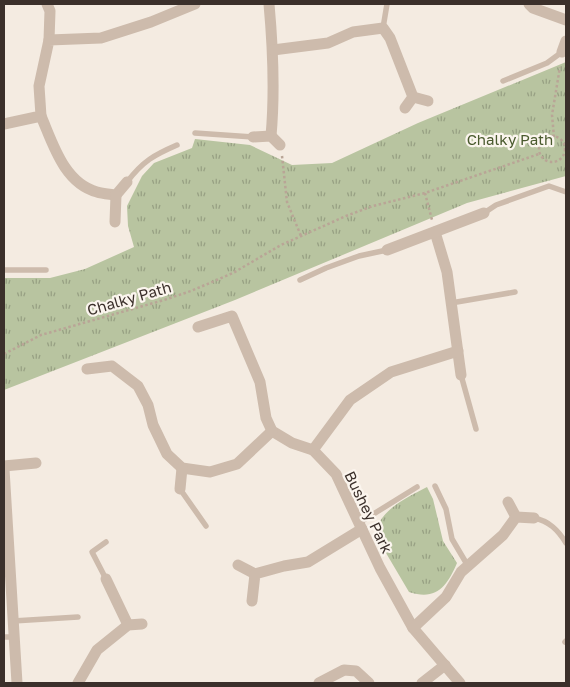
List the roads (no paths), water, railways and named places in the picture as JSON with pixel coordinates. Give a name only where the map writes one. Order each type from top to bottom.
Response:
[{"type":"street","points":[[47,4],[50,11],[49,40],[39,86],[41,116],[57,154],[74,180],[95,192],[116,196]]},
{"type":"street","points":[[49,40],[101,38],[151,22],[195,4]]},
{"type":"street","points":[[269,4],[273,50],[274,104],[271,136]]},
{"type":"street","points":[[529,4],[533,8],[566,20]]},
{"type":"street","points":[[273,50],[328,43],[354,32],[383,28],[390,38],[413,96],[428,101]]},
{"type":"street","points":[[405,108],[413,96]]},
{"type":"street","points":[[4,124],[41,116]]},
{"type":"street","points":[[252,137],[271,136],[280,145]]},
{"type":"street","points":[[115,222],[116,196],[127,182]]},
{"type":"street","points":[[387,250],[484,213]]},
{"type":"street","points":[[435,232],[442,254],[451,303],[461,375]]},
{"type":"street","points":[[87,369],[112,366],[138,386],[148,405],[153,425],[166,454],[182,468],[210,472],[237,464],[272,431],[266,418],[260,382],[232,316],[198,328]]},
{"type":"street","points":[[313,450],[350,400],[392,372],[458,352]]},
{"type":"street","name":"Bushey Park","points":[[272,431],[292,444],[313,450],[336,474],[380,568],[413,628],[460,683]]},
{"type":"street","points":[[17,683],[9,637],[13,621],[6,546],[4,467],[36,463]]},
{"type":"street","points":[[180,488],[182,468]]},
{"type":"street","points":[[508,502],[516,517]]},
{"type":"street","points":[[413,628],[446,597],[461,572],[503,535],[516,517]]},
{"type":"street","points":[[516,517],[534,518]]},
{"type":"street","points":[[238,565],[255,574],[308,562],[361,526]]},
{"type":"street","points":[[252,601],[255,574]]},
{"type":"street","points":[[106,580],[128,624]]},
{"type":"street","points":[[78,683],[97,650],[128,624],[142,624]]},
{"type":"street","points":[[422,683],[445,665]]},
{"type":"street","points":[[318,683],[344,670],[356,671],[369,683]]},
{"type":"lane","points":[[383,28],[387,4]]},
{"type":"lane","points":[[503,81],[547,63],[564,46]]},
{"type":"lane","points":[[195,134],[252,137]]},
{"type":"lane","points":[[127,182],[136,169],[151,157],[176,145]]},
{"type":"lane","points":[[484,213],[496,205],[549,186],[566,192]]},
{"type":"lane","points":[[300,280],[359,256],[387,250]]},
{"type":"lane","points":[[4,270],[46,270]]},
{"type":"lane","points":[[451,303],[515,292]]},
{"type":"lane","points":[[461,375],[476,429]]},
{"type":"lane","points":[[436,486],[446,510],[452,539],[468,566]]},
{"type":"lane","points":[[361,526],[416,487]]},
{"type":"lane","points":[[180,488],[206,526]]},
{"type":"lane","points":[[534,518],[545,520],[566,542]]},
{"type":"lane","points":[[106,542],[92,552],[106,580]]},
{"type":"lane","points":[[13,621],[78,617]]},
{"type":"park label","name":"Chalky Path","points":[[510,139]]}]
